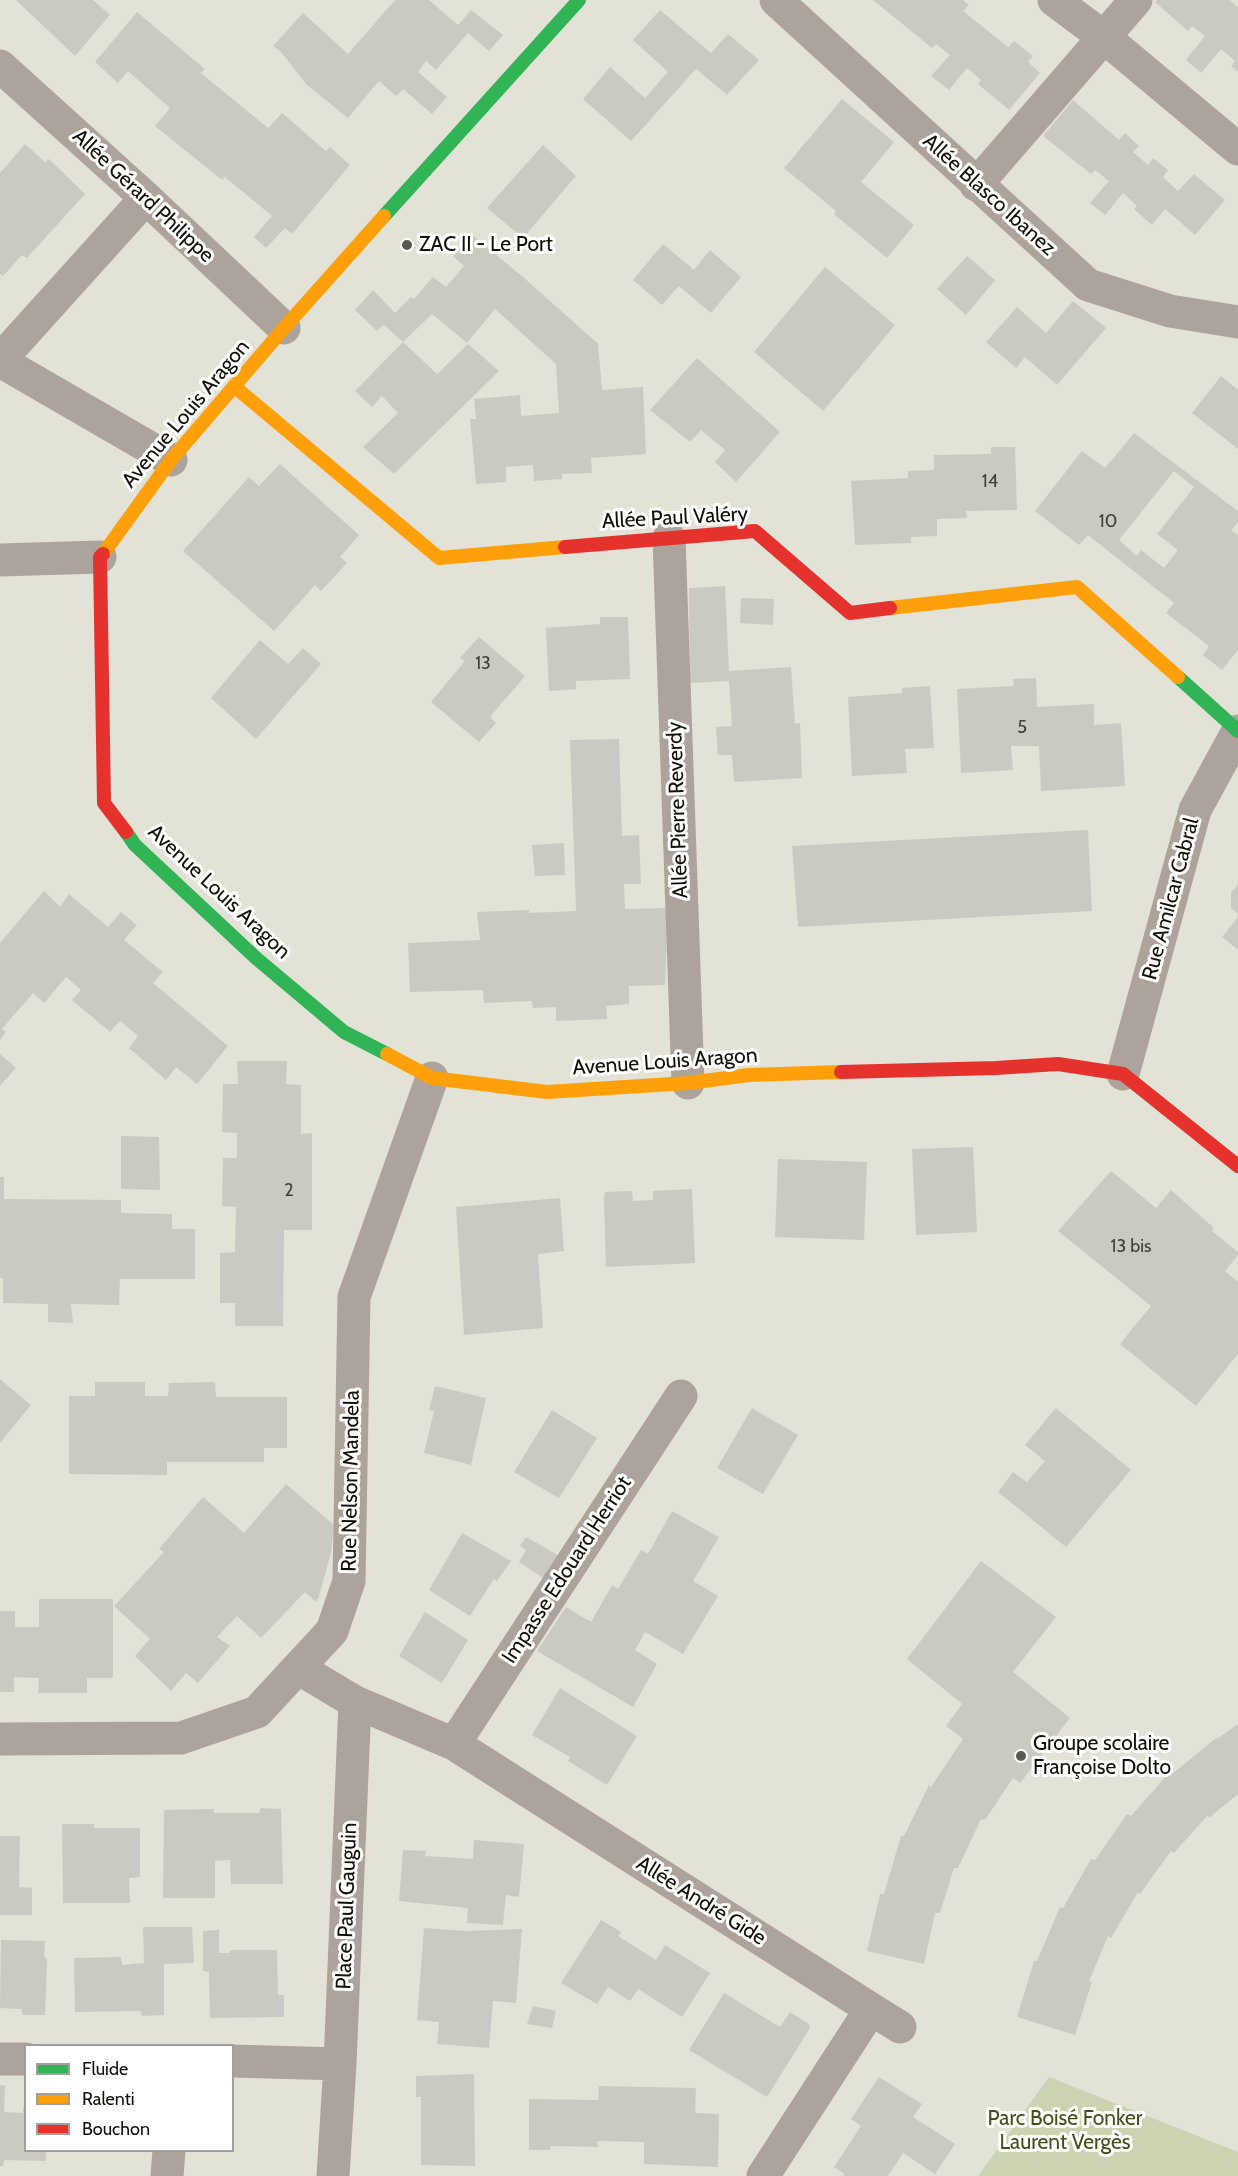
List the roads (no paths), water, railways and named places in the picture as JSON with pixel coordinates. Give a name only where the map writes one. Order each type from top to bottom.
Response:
[{"type":"street","name":"Avenue Louis Aragon","points":[[579,0],[284,328],[171,460],[100,557],[104,803],[135,845],[256,958],[344,1032],[432,1078],[547,1092],[688,1083],[749,1076],[1058,1064],[1123,1074],[1238,1166]]},
{"type":"street","name":"Allée Blasco Ibanez","points":[[776,0],[1088,285],[1170,311],[1238,322]]},
{"type":"street","points":[[1054,0],[1105,38],[1238,149]]},
{"type":"street","points":[[976,185],[1136,0]]},
{"type":"street","name":"Allée Gérard Philippe","points":[[0,66],[146,198],[284,328]]},
{"type":"street","points":[[146,198],[0,361],[171,460]]},
{"type":"street","name":"Allée Paul Valéry","points":[[235,387],[439,558],[755,531],[850,613],[1077,587],[1238,731]]},
{"type":"street","name":"Allée Pierre Reverdy","points":[[669,537],[688,1083]]},
{"type":"street","points":[[0,560],[100,557]]},
{"type":"street","name":"Rue Amilcar Cabral","points":[[1123,1074],[1195,810],[1238,731]]},
{"type":"street","name":"Rue Nelson Mandela","points":[[0,1739],[181,1738],[257,1712],[332,1631],[349,1581],[354,1297],[432,1078]]},
{"type":"street","name":"Impasse Edouard Herriot","points":[[454,1744],[681,1396]]},
{"type":"street","points":[[298,1668],[355,1702]]},
{"type":"street","name":"Allée André Gide","points":[[355,1702],[454,1744],[900,2026]]},
{"type":"street","name":"Place Paul Gauguin","points":[[333,2176],[355,1702]]},
{"type":"street","points":[[763,2176],[871,2009]]},
{"type":"street","points":[[0,2059],[24,2059]]},
{"type":"street","points":[[234,2061],[340,2064]]},
{"type":"street","points":[[167,2176],[169,2152]]},
{"type":"place","name":"ZAC II - Le Port","points":[[407,245]]},
{"type":"place","name":"Groupe scolaire Françoise Dolto","points":[[1021,1756]]},
{"type":"park label","name":"Parc Boisé Fonker Laurent Vergès","points":[[1065,2131]]}]
